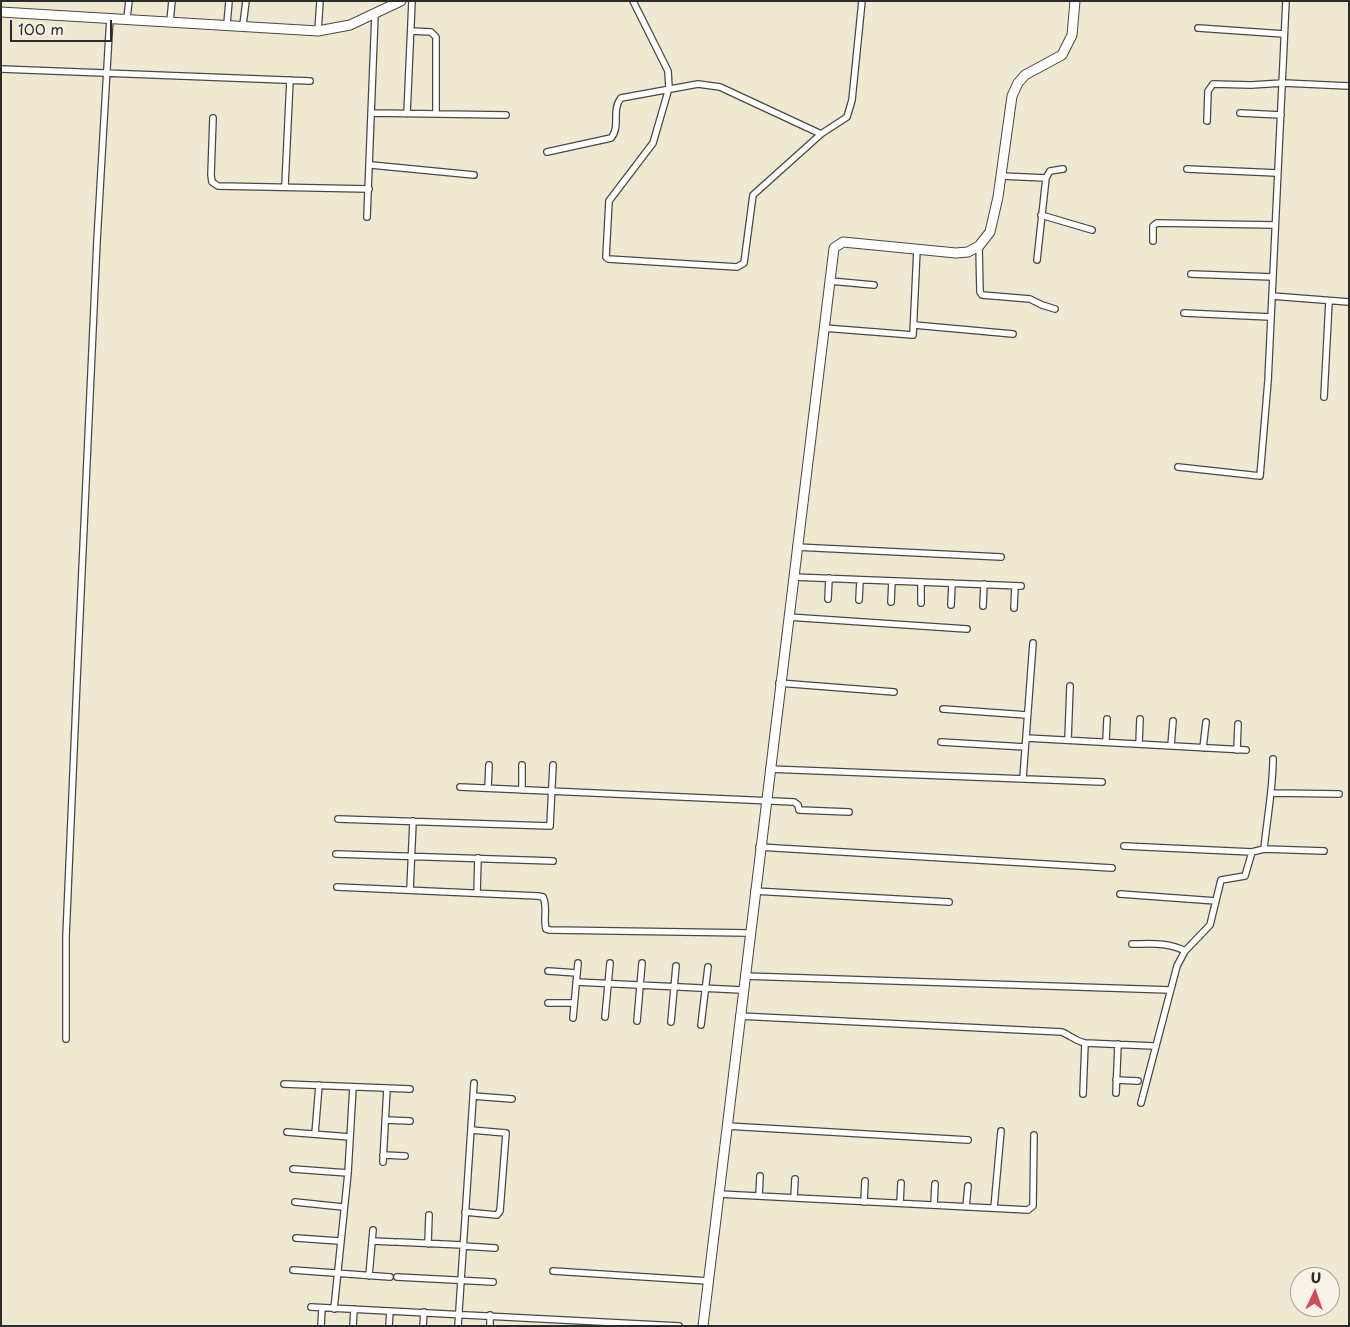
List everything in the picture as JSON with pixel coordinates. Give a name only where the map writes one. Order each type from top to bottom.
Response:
[{"type":"street","points":[[128,18],[129,1]]},
{"type":"street","points":[[170,21],[172,1]]},
{"type":"street","points":[[227,24],[229,1]]},
{"type":"street","points":[[243,25],[246,1]]},
{"type":"street","points":[[318,30],[320,1]]},
{"type":"street","points":[[1,12],[318,30],[340,28],[401,1]]},
{"type":"street","points":[[407,114],[412,1]]},
{"type":"street","points":[[633,1],[668,71],[669,88],[653,144],[643,160],[617,187],[609,201],[606,247],[608,259],[741,265],[744,263],[753,195],[821,134],[847,117],[850,111],[862,1]]},
{"type":"street","points":[[703,1326],[759,847],[834,248],[843,242],[956,253],[968,252],[979,246],[990,232],[1001,176],[1009,108],[1018,83],[1025,75],[1062,55],[1072,36],[1075,1]]},
{"type":"street","points":[[1178,467],[1260,476],[1274,277],[1274,225],[1286,1]]},
{"type":"street","points":[[367,217],[371,165],[375,14]]},
{"type":"street","points":[[66,1039],[66,937],[70,831],[110,17]]},
{"type":"street","points":[[1198,28],[1284,34]]},
{"type":"street","points":[[411,30],[431,32],[436,37],[436,114]]},
{"type":"street","points":[[1,69],[310,81]]},
{"type":"street","points":[[284,185],[290,80]]},
{"type":"street","points":[[1207,122],[1210,85],[1283,82],[1349,86]]},
{"type":"street","points":[[548,152],[611,138],[615,134],[616,107],[621,98],[698,84],[720,87],[821,134]]},
{"type":"street","points":[[371,112],[506,115]]},
{"type":"street","points":[[1240,113],[1281,115]]},
{"type":"street","points":[[213,118],[211,175],[214,184],[218,186],[284,185],[369,189]]},
{"type":"street","points":[[371,165],[474,175]]},
{"type":"street","points":[[1037,260],[1046,178],[1050,171],[1063,169]]},
{"type":"street","points":[[1187,169],[1277,172]]},
{"type":"street","points":[[1001,176],[1046,178]]},
{"type":"street","points":[[1042,216],[1092,230]]},
{"type":"street","points":[[1153,242],[1154,226],[1157,222],[1274,225]]},
{"type":"street","points":[[979,246],[980,292],[982,295],[1030,299],[1042,306],[1055,309]]},
{"type":"street","points":[[824,328],[912,335],[917,249]]},
{"type":"street","points":[[1191,274],[1274,277]]},
{"type":"street","points":[[830,281],[874,285]]},
{"type":"street","points":[[1272,296],[1349,302]]},
{"type":"street","points":[[1324,397],[1329,301]]},
{"type":"street","points":[[1184,313],[1270,317]]},
{"type":"street","points":[[914,325],[1014,334]]},
{"type":"street","points":[[796,547],[1001,557]]},
{"type":"street","points":[[793,577],[1018,586],[1014,608]]},
{"type":"street","points":[[828,599],[829,578]]},
{"type":"street","points":[[859,600],[860,580]]},
{"type":"street","points":[[891,602],[892,581]]},
{"type":"street","points":[[921,582],[921,603]]},
{"type":"street","points":[[951,605],[952,583]]},
{"type":"street","points":[[984,584],[984,606]]},
{"type":"street","points":[[788,617],[967,629]]},
{"type":"street","points":[[1023,778],[1033,643]]},
{"type":"street","points":[[779,684],[894,692]]},
{"type":"street","points":[[1068,740],[1070,686]]},
{"type":"street","points":[[943,709],[1028,715]]},
{"type":"street","points":[[1106,742],[1107,719]]},
{"type":"street","points":[[1139,744],[1140,719]]},
{"type":"street","points":[[1171,746],[1173,721]]},
{"type":"street","points":[[1204,748],[1206,722]]},
{"type":"street","points":[[1237,750],[1238,724]]},
{"type":"street","points":[[1026,738],[1246,750]]},
{"type":"street","points":[[941,742],[1025,747]]},
{"type":"street","points":[[1264,849],[1267,816],[1273,793],[1273,759]]},
{"type":"street","points":[[488,788],[489,765]]},
{"type":"street","points":[[338,818],[550,826],[553,765]]},
{"type":"street","points":[[522,766],[522,790]]},
{"type":"street","points":[[769,769],[1102,782]]},
{"type":"street","points":[[460,787],[794,802],[798,805],[799,810],[849,812]]},
{"type":"street","points":[[1273,793],[1339,794]]},
{"type":"street","points":[[410,890],[413,822]]},
{"type":"street","points":[[1124,846],[1252,852],[1264,849],[1324,851]]},
{"type":"street","points":[[759,847],[1112,868]]},
{"type":"street","points":[[1141,1103],[1154,1046],[1177,966],[1185,951],[1210,925],[1221,880],[1245,876],[1252,852]]},
{"type":"street","points":[[336,854],[553,861]]},
{"type":"street","points":[[477,893],[478,858]]},
{"type":"street","points":[[337,887],[543,898],[545,902],[545,925],[546,929],[550,930],[749,933]]},
{"type":"street","points":[[754,891],[949,902]]},
{"type":"street","points":[[1120,894],[1216,901]]},
{"type":"street","points":[[1132,944],[1175,945],[1185,951]]},
{"type":"street","points":[[573,1018],[578,963]]},
{"type":"street","points":[[605,1016],[610,963]]},
{"type":"street","points":[[637,1021],[642,963]]},
{"type":"street","points":[[671,1022],[676,966]]},
{"type":"street","points":[[702,1025],[708,967]]},
{"type":"street","points":[[548,971],[577,973]]},
{"type":"street","points":[[744,976],[1170,990]]},
{"type":"street","points":[[576,982],[742,990]]},
{"type":"street","points":[[548,1002],[574,1003]]},
{"type":"street","points":[[740,1016],[1062,1032],[1071,1036],[1076,1041],[1085,1043],[1154,1046]]},
{"type":"street","points":[[1083,1094],[1085,1043]]},
{"type":"street","points":[[1116,1093],[1118,1044]]},
{"type":"street","points":[[1116,1080],[1138,1081]]},
{"type":"street","points":[[458,1326],[474,1083]]},
{"type":"street","points":[[284,1084],[410,1089]]},
{"type":"street","points":[[315,1134],[319,1085]]},
{"type":"street","points":[[334,1308],[339,1241],[348,1173],[353,1086]]},
{"type":"street","points":[[383,1162],[387,1088]]},
{"type":"street","points":[[473,1096],[512,1099]]},
{"type":"street","points":[[385,1120],[410,1121]]},
{"type":"street","points":[[726,1126],[968,1140]]},
{"type":"street","points":[[465,1212],[496,1215],[500,1211],[506,1133],[471,1130]]},
{"type":"street","points":[[994,1208],[1001,1131]]},
{"type":"street","points":[[287,1132],[350,1137]]},
{"type":"street","points":[[718,1194],[1028,1210],[1032,1208],[1034,1136]]},
{"type":"street","points":[[383,1155],[405,1156]]},
{"type":"street","points":[[293,1169],[348,1173]]},
{"type":"street","points":[[759,1196],[760,1176]]},
{"type":"street","points":[[794,1198],[795,1179]]},
{"type":"street","points":[[864,1202],[865,1181]]},
{"type":"street","points":[[900,1203],[901,1183]]},
{"type":"street","points":[[934,1205],[935,1184]]},
{"type":"street","points":[[966,1208],[968,1186]]},
{"type":"street","points":[[295,1202],[343,1207]]},
{"type":"street","points":[[428,1244],[429,1215]]},
{"type":"street","points":[[369,1276],[373,1230]]},
{"type":"street","points":[[296,1238],[339,1241]]},
{"type":"street","points":[[372,1241],[495,1248]]},
{"type":"street","points":[[293,1270],[390,1277]]},
{"type":"street","points":[[554,1271],[708,1281]]},
{"type":"street","points":[[397,1277],[492,1282]]},
{"type":"street","points":[[310,1307],[490,1315],[529,1323],[679,1326]]},
{"type":"street","points":[[321,1326],[322,1308]]},
{"type":"street","points":[[353,1326],[354,1309]]},
{"type":"street","points":[[389,1326],[390,1311]]},
{"type":"street","points":[[423,1326],[424,1312]]},
{"type":"street","points":[[490,1315],[490,1326]]}]
